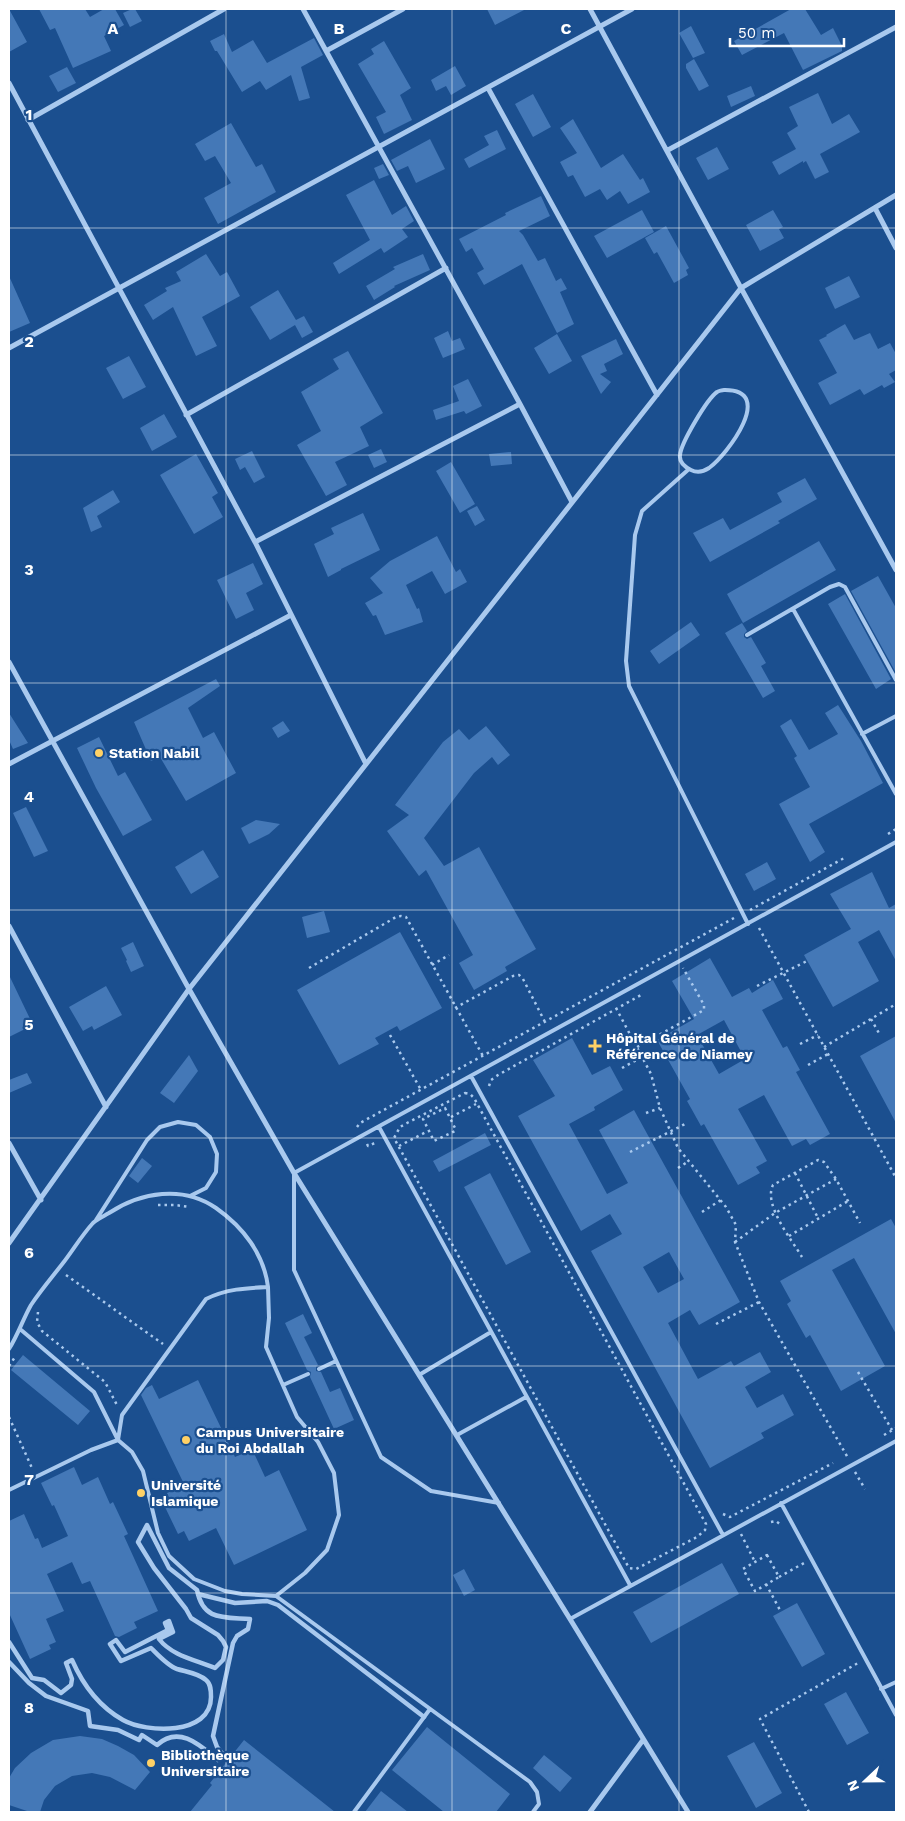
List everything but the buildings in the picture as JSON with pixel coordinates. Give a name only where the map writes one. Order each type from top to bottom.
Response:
[{"type":"street","points":[[28,120],[224,9]]},
{"type":"street","points":[[303,9],[572,502]]},
{"type":"street","points":[[326,51],[403,9]]},
{"type":"street","points":[[590,9],[896,570]]},
{"type":"street","points":[[9,348],[632,9]]},
{"type":"street","points":[[668,150],[896,27]]},
{"type":"street","points":[[9,83],[254,542],[366,764]]},
{"type":"street","points":[[488,88],[657,395]]},
{"type":"street","points":[[9,1243],[189,989],[741,288],[896,195]]},
{"type":"street","points":[[875,208],[896,248]]},
{"type":"street","points":[[186,415],[446,268]]},
{"type":"street","points":[[254,542],[520,404]]},
{"type":"street","points":[[9,764],[291,615]]},
{"type":"street","points":[[9,662],[189,989],[294,1173],[688,1812]]},
{"type":"street","points":[[9,926],[106,1106]]},
{"type":"street","points":[[9,1143],[40,1200]]},
{"type":"street","points":[[9,1642],[32,1678],[44,1680],[62,1693],[71,1685],[72,1679],[66,1663],[72,1660],[81,1680],[95,1699],[123,1720],[137,1726],[154,1729],[187,1725],[202,1719],[208,1711],[211,1702],[211,1688],[206,1680],[190,1672],[176,1669],[151,1648],[121,1662],[110,1644],[116,1640],[125,1652],[168,1630],[165,1623],[169,1621],[173,1632],[160,1639],[164,1644],[190,1660],[215,1668],[223,1660],[226,1646],[223,1641],[218,1635],[191,1618],[154,1568],[138,1542],[147,1525],[169,1568],[197,1590],[205,1611],[218,1617],[250,1618],[248,1629],[238,1636],[233,1643],[213,1736],[217,1747],[224,1756],[218,1760],[190,1739],[181,1736],[169,1737],[157,1745],[142,1734],[139,1740],[118,1730],[90,1726],[88,1710],[46,1696],[29,1683],[9,1662]]},
{"type":"street","points":[[198,1594],[235,1603],[267,1601],[278,1605],[424,1718]]},
{"type":"street","points":[[590,1812],[643,1740]]},
{"type":"lane","points":[[724,390],[732,390],[744,397],[749,406],[746,421],[714,464],[706,470],[696,472],[689,469],[681,462],[680,454],[685,440],[709,400],[717,392],[724,390]]},
{"type":"lane","points":[[689,469],[642,511],[635,535],[626,661],[629,686],[748,924]]},
{"type":"lane","points":[[747,635],[830,587],[839,584],[845,588],[896,680]]},
{"type":"lane","points":[[793,609],[896,794]]},
{"type":"lane","points":[[862,734],[896,716]]},
{"type":"lane","points":[[499,1503],[431,1491],[381,1457],[294,1270],[294,1173],[896,842]]},
{"type":"lane","points":[[471,1076],[723,1535]]},
{"type":"lane","points":[[9,1348],[31,1305],[94,1222],[147,1140],[160,1127],[178,1122],[196,1125],[210,1137],[217,1154],[216,1172],[206,1188],[190,1196]]},
{"type":"lane","points":[[379,1127],[630,1586]]},
{"type":"lane","points":[[94,1222],[123,1203],[145,1196],[167,1193],[190,1196],[211,1205],[230,1218],[256,1250],[266,1271],[268,1287],[270,1318],[266,1347],[297,1417],[318,1442],[334,1473],[339,1515],[327,1550],[305,1574],[276,1596]]},
{"type":"lane","points":[[118,1440],[122,1415],[206,1299],[216,1294],[242,1288],[268,1287]]},
{"type":"lane","points":[[20,1329],[94,1392],[118,1440],[132,1452],[143,1471],[158,1533],[168,1556],[194,1579],[225,1591],[276,1596],[530,1782],[537,1792],[539,1804],[534,1812]]},
{"type":"lane","points":[[419,1375],[491,1332]]},
{"type":"lane","points":[[320,1368],[336,1361]]},
{"type":"lane","points":[[283,1385],[308,1374]]},
{"type":"lane","points":[[456,1436],[526,1397]]},
{"type":"lane","points":[[9,1490],[35,1476],[118,1440]]},
{"type":"lane","points":[[570,1619],[896,1441]]},
{"type":"lane","points":[[781,1503],[896,1715]]},
{"type":"lane","points":[[882,1689],[896,1682]]},
{"type":"lane","points":[[354,1812],[430,1709]]},
{"type":"path","points":[[888,834],[896,829]]},
{"type":"path","points":[[381,1141],[368,1146],[356,1128],[357,1125],[854,853]]},
{"type":"path","points":[[308,968],[396,917],[406,918],[482,1056]]},
{"type":"path","points":[[754,920],[896,1178]]},
{"type":"path","points":[[637,1048],[704,1010],[704,1005],[674,951]]},
{"type":"path","points":[[432,965],[449,955]]},
{"type":"path","points":[[757,986],[807,961]]},
{"type":"path","points":[[684,970],[692,966]]},
{"type":"path","points":[[455,1008],[513,976],[519,976],[523,979],[545,1022]]},
{"type":"path","points":[[605,989],[651,1074],[660,1108],[678,1148],[721,1200],[736,1225],[735,1242],[759,1302],[865,1490]]},
{"type":"path","points":[[451,1117],[493,1096],[488,1086],[498,1075],[642,994]]},
{"type":"path","points":[[824,1047],[896,1004]]},
{"type":"path","points":[[871,1019],[880,1035]]},
{"type":"path","points":[[390,1035],[433,1112]]},
{"type":"path","points":[[800,1044],[818,1035]]},
{"type":"path","points":[[808,1065],[828,1054]]},
{"type":"path","points":[[622,1068],[642,1057]]},
{"type":"path","points":[[433,1112],[423,1119],[434,1141],[453,1132],[455,1128],[445,1108],[433,1112],[400,1127],[394,1138],[629,1568],[636,1568],[697,1536],[705,1530],[706,1524],[477,1104],[470,1094],[465,1093],[433,1112]]},
{"type":"path","points":[[646,1113],[660,1108]]},
{"type":"path","points":[[630,1152],[688,1123]]},
{"type":"path","points":[[391,1150],[428,1131]]},
{"type":"path","points":[[802,1257],[775,1213],[770,1201],[770,1192],[773,1186],[818,1160],[824,1162],[836,1179],[860,1222]]},
{"type":"path","points":[[678,1168],[689,1161]]},
{"type":"path","points":[[795,1173],[808,1195],[818,1218]]},
{"type":"path","points":[[735,1242],[775,1213],[836,1179]]},
{"type":"path","points":[[702,1212],[721,1200]]},
{"type":"path","points":[[789,1236],[848,1201]]},
{"type":"path","points":[[150,1206],[175,1205],[191,1208]]},
{"type":"path","points":[[60,1281],[65,1274],[170,1349]]},
{"type":"path","points":[[716,1324],[759,1302]]},
{"type":"path","points":[[38,1310],[37,1322],[42,1331],[105,1382],[122,1415]]},
{"type":"path","points":[[35,1341],[42,1331]]},
{"type":"path","points":[[9,1366],[16,1355]]},
{"type":"path","points":[[858,1372],[892,1430]]},
{"type":"path","points":[[117,1406],[123,1398]]},
{"type":"path","points":[[9,1417],[35,1476]]},
{"type":"path","points":[[719,1509],[723,1516],[730,1517],[838,1460]]},
{"type":"path","points":[[765,1525],[776,1521],[786,1532]]},
{"type":"path","points":[[737,1527],[755,1562]]},
{"type":"path","points":[[742,1537],[750,1533]]},
{"type":"path","points":[[779,1577],[767,1555],[743,1569],[755,1591],[811,1559]]},
{"type":"path","points":[[766,1584],[781,1612]]},
{"type":"path","points":[[809,1812],[760,1719],[865,1659]]},
{"type":"path","points":[[858,1663],[862,1671]]},
{"type":"place","name":"Station Nabil","points":[[99,753]]},
{"type":"place","name":"Hôpital Général de Référence de Niamey","points":[[595,1046]]},
{"type":"place","name":"Campus Universitaire du Roi Abdallah","points":[[186,1440]]},
{"type":"place","name":"Université Islamique","points":[[141,1493]]},
{"type":"place","name":"Bibliothèque Universitaire","points":[[151,1763]]}]
